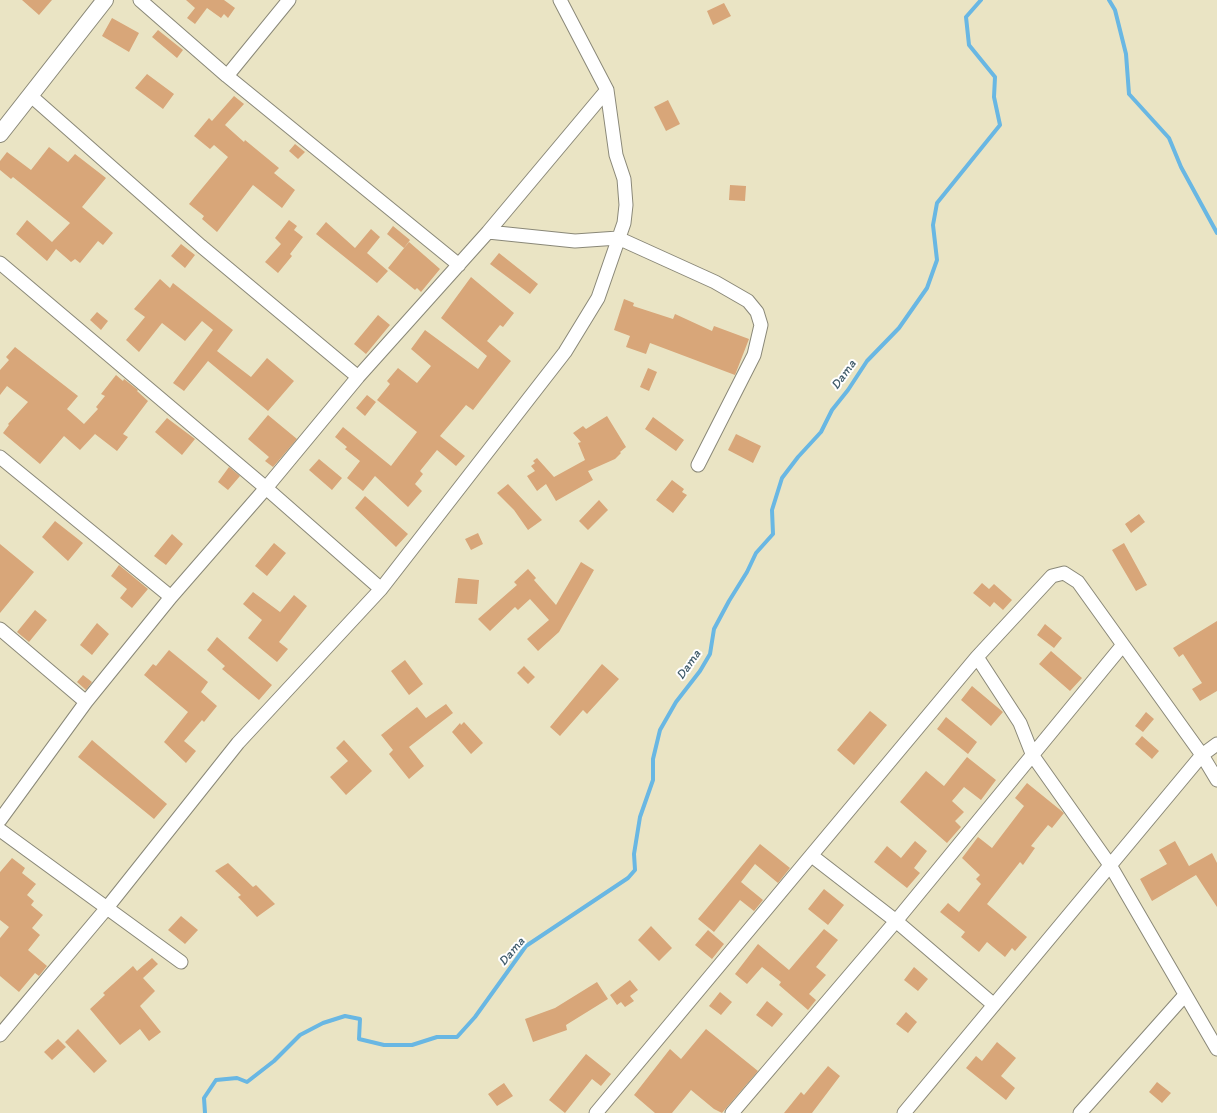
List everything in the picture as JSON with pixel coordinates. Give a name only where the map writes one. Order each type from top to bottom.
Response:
[{"type":"street","points":[[0,134],[105,0]]},
{"type":"street","points":[[140,0],[227,76],[459,265]]},
{"type":"street","points":[[227,76],[289,0]]},
{"type":"street","points":[[0,1035],[106,909],[238,743],[381,590],[565,352],[598,298],[624,223],[626,205],[624,180],[616,155],[607,90],[560,0]]},
{"type":"street","points":[[0,820],[86,702],[171,597],[266,488],[358,376],[488,232],[607,90]]},
{"type":"street","points":[[31,96],[201,246],[358,376]]},
{"type":"street","points":[[488,232],[575,241],[618,238],[715,282],[748,301],[757,312],[761,325],[754,355],[698,465]]},
{"type":"street","points":[[0,263],[266,488],[381,590]]},
{"type":"street","points":[[0,457],[171,597]]},
{"type":"street","points":[[596,1113],[977,657],[1052,576],[1064,573],[1078,582],[1122,646],[1202,755],[1217,780]]},
{"type":"street","points":[[0,629],[86,702]]},
{"type":"street","points":[[732,1113],[896,921],[1034,756],[1122,646]]},
{"type":"street","points":[[977,657],[1020,723],[1034,756],[1110,865],[1217,1049]]},
{"type":"street","points":[[904,1113],[1202,755],[1217,744]]},
{"type":"street","points":[[0,830],[106,909],[181,962]]},
{"type":"street","points":[[812,856],[896,921],[994,1005]]},
{"type":"street","points":[[1080,1113],[1185,995]]},
{"type":"building","points":[[22,0],[52,0],[39,15]]},
{"type":"building","points":[[186,0],[224,0],[235,8],[228,18],[224,14],[221,18],[207,8],[195,24],[187,18],[195,8]]},
{"type":"building","points":[[724,3],[731,16],[713,25],[707,11]]},
{"type":"building","points":[[112,18],[139,33],[129,52],[102,36]]},
{"type":"building","points":[[158,30],[183,50],[177,58],[152,37]]},
{"type":"building","points":[[147,74],[174,94],[163,109],[135,88]]},
{"type":"building","points":[[234,96],[244,104],[225,125],[244,142],[245,140],[279,168],[274,173],[295,190],[282,208],[253,185],[217,232],[202,219],[204,216],[189,204],[228,157],[214,145],[210,149],[194,136],[209,118],[212,121]]},
{"type":"building","points":[[668,100],[680,124],[666,131],[654,107]]},
{"type":"building","points":[[295,144],[305,152],[298,159],[289,151]]},
{"type":"building","points":[[49,147],[68,162],[75,154],[106,178],[82,207],[113,233],[103,245],[98,241],[80,263],[75,259],[71,262],[56,249],[47,261],[16,234],[27,220],[52,242],[70,223],[13,177],[11,179],[0,170],[0,161],[7,152],[31,170]]},
{"type":"building","points":[[730,185],[746,186],[745,201],[729,200]]},
{"type":"building","points":[[289,220],[297,226],[294,230],[303,237],[290,254],[292,256],[278,273],[265,262],[281,244],[275,238]]},
{"type":"building","points":[[326,222],[355,248],[371,229],[380,237],[367,253],[388,271],[377,283],[316,234]]},
{"type":"building","points":[[393,226],[410,240],[404,248],[387,234]]},
{"type":"building","points":[[409,242],[440,269],[421,292],[417,288],[415,290],[388,268]]},
{"type":"building","points":[[181,244],[195,255],[185,268],[171,256]]},
{"type":"building","points":[[499,253],[538,284],[530,294],[490,264]]},
{"type":"building","points":[[471,277],[514,313],[503,327],[500,325],[487,341],[511,361],[473,410],[466,405],[440,436],[465,456],[456,466],[437,450],[420,471],[423,474],[415,484],[422,491],[408,507],[375,476],[363,491],[347,478],[360,461],[345,449],[347,447],[335,437],[343,427],[391,466],[417,432],[377,400],[390,384],[387,381],[398,368],[417,383],[431,366],[411,349],[425,330],[478,369],[487,356],[441,318]]},
{"type":"building","points":[[160,279],[170,288],[173,283],[233,330],[217,351],[251,377],[267,358],[294,381],[268,411],[208,361],[184,391],[173,383],[213,330],[202,321],[185,341],[162,323],[139,352],[126,340],[145,317],[134,309]]},
{"type":"building","points":[[624,299],[634,303],[633,306],[673,319],[675,314],[712,331],[714,326],[749,339],[735,375],[650,343],[646,354],[626,347],[630,336],[614,330]]},
{"type":"building","points":[[97,312],[108,321],[101,330],[90,320]]},
{"type":"building","points":[[378,315],[390,325],[366,354],[354,344]]},
{"type":"building","points":[[15,347],[78,396],[67,409],[84,424],[98,409],[96,407],[105,396],[101,394],[116,375],[123,381],[124,379],[138,390],[137,391],[148,401],[123,434],[128,437],[117,451],[95,434],[80,450],[64,436],[40,464],[3,433],[9,425],[8,424],[28,402],[7,386],[0,395],[0,370],[9,360],[6,357]]},
{"type":"building","points":[[648,368],[657,372],[649,391],[640,387]]},
{"type":"building","points":[[367,395],[376,402],[365,416],[356,408]]},
{"type":"building","points":[[268,415],[297,439],[273,467],[265,461],[269,457],[248,439]]},
{"type":"building","points":[[607,416],[626,447],[620,452],[621,453],[615,459],[588,471],[593,480],[556,501],[546,484],[537,491],[527,476],[535,471],[531,466],[535,463],[533,461],[537,458],[554,477],[585,460],[578,443],[581,442],[573,433],[583,426],[586,429]]},
{"type":"building","points":[[653,417],[684,440],[676,451],[645,429]]},
{"type":"building","points":[[167,418],[195,439],[182,455],[155,432]]},
{"type":"building","points":[[736,434],[761,446],[753,463],[728,450]]},
{"type":"building","points":[[319,459],[342,478],[332,490],[309,470]]},
{"type":"building","points":[[229,467],[240,476],[228,490],[218,482]]},
{"type":"building","points":[[672,480],[684,489],[682,492],[687,495],[673,513],[656,500]]},
{"type":"building","points":[[508,484],[542,520],[528,530],[514,510],[497,493]]},
{"type":"building","points":[[365,496],[408,534],[396,547],[355,508]]},
{"type":"building","points":[[599,500],[608,510],[588,530],[579,521]]},
{"type":"building","points":[[1139,514],[1145,522],[1131,533],[1125,524]]},
{"type":"building","points":[[55,521],[83,543],[68,561],[42,537]]},
{"type":"building","points":[[478,533],[483,544],[471,550],[465,539]]},
{"type":"building","points":[[172,534],[183,544],[166,565],[154,556]]},
{"type":"building","points":[[274,543],[286,553],[267,576],[255,566]]},
{"type":"building","points":[[1124,543],[1147,585],[1136,591],[1112,550]]},
{"type":"building","points":[[0,544],[34,572],[0,613]]},
{"type":"building","points":[[581,562],[594,570],[559,632],[538,651],[527,639],[549,620],[530,599],[518,610],[515,607],[490,631],[478,619],[517,585],[514,582],[528,569],[536,578],[534,580],[556,605]]},
{"type":"building","points":[[119,565],[148,589],[132,608],[120,598],[127,589],[111,576]]},
{"type":"building","points":[[458,578],[479,580],[477,604],[455,603]]},
{"type":"building","points":[[982,583],[989,589],[994,584],[1012,600],[1003,610],[994,602],[990,607],[973,593]]},
{"type":"building","points":[[253,592],[280,612],[294,595],[307,606],[279,642],[288,649],[277,662],[248,638],[262,620],[243,604]]},
{"type":"building","points":[[35,610],[47,620],[29,642],[17,632]]},
{"type":"building","points":[[1217,621],[1217,691],[1200,701],[1192,689],[1202,683],[1183,654],[1179,657],[1173,648]]},
{"type":"building","points":[[97,623],[109,634],[92,655],[80,645]]},
{"type":"building","points":[[1045,624],[1062,638],[1054,648],[1037,635]]},
{"type":"building","points":[[217,637],[272,685],[259,700],[222,669],[225,666],[207,650]]},
{"type":"building","points":[[169,650],[208,682],[201,692],[217,706],[204,722],[202,720],[184,741],[196,751],[186,763],[164,742],[188,712],[144,675],[153,664],[156,666]]},
{"type":"building","points":[[1051,651],[1082,678],[1070,691],[1039,664]]},
{"type":"building","points":[[405,660],[423,684],[409,695],[391,671]]},
{"type":"building","points":[[602,664],[619,679],[587,714],[583,710],[560,736],[550,727]]},
{"type":"building","points":[[524,666],[535,677],[528,684],[517,673]]},
{"type":"building","points":[[83,675],[92,682],[86,690],[77,682]]},
{"type":"building","points":[[972,686],[1003,712],[991,726],[961,700]]},
{"type":"building","points":[[446,704],[453,713],[409,747],[424,766],[409,779],[389,754],[393,750],[381,735],[417,707],[426,718]]},
{"type":"building","points":[[870,711],[887,725],[854,765],[837,750]]},
{"type":"building","points":[[1146,712],[1154,719],[1143,732],[1135,726]]},
{"type":"building","points":[[946,717],[977,742],[968,754],[937,729]]},
{"type":"building","points":[[464,722],[483,743],[471,754],[452,732],[460,723],[461,725]]},
{"type":"building","points":[[1142,736],[1159,751],[1152,759],[1135,744]]},
{"type":"building","points":[[92,740],[167,804],[154,819],[78,757]]},
{"type":"building","points":[[344,740],[372,771],[346,795],[330,777],[348,761],[336,748]]},
{"type":"building","points":[[967,757],[996,780],[981,800],[964,787],[952,801],[964,812],[955,821],[961,827],[947,843],[900,802],[926,771],[944,786]]},
{"type":"building","points":[[1027,783],[1064,813],[1052,828],[1048,825],[1031,846],[1035,848],[1023,865],[1020,862],[987,904],[1027,937],[1015,951],[1012,948],[1005,957],[987,942],[979,952],[961,937],[965,932],[940,912],[948,903],[959,912],[981,884],[976,879],[980,875],[962,858],[978,837],[992,848],[1024,806],[1015,798]]},
{"type":"building","points":[[915,841],[927,851],[914,868],[920,873],[907,888],[874,862],[887,846],[901,858]]},
{"type":"building","points":[[1175,841],[1189,866],[1212,853],[1217,863],[1217,907],[1196,875],[1152,901],[1140,879],[1167,864],[1159,850]]},
{"type":"building","points":[[760,844],[790,868],[778,883],[755,864],[741,882],[763,900],[754,911],[740,900],[714,932],[698,919]]},
{"type":"building","points":[[12,858],[25,868],[22,873],[36,884],[27,895],[34,901],[31,905],[43,915],[32,928],[40,935],[28,950],[47,966],[39,976],[35,973],[19,992],[0,976],[0,938],[9,927],[0,920],[0,872]]},
{"type":"building","points":[[228,863],[253,887],[256,885],[275,904],[257,917],[238,897],[241,895],[215,871]]},
{"type":"building","points":[[824,889],[844,905],[828,925],[808,909]]},
{"type":"building","points":[[181,916],[198,930],[185,944],[168,930]]},
{"type":"building","points":[[651,926],[672,948],[659,961],[638,940]]},
{"type":"building","points":[[824,929],[838,940],[816,967],[826,975],[809,994],[816,1000],[808,1010],[779,985],[781,982],[762,967],[747,984],[735,974],[758,944],[789,970]]},
{"type":"building","points":[[708,930],[724,944],[712,959],[695,945]]},
{"type":"building","points":[[152,958],[158,964],[143,978],[155,991],[140,1006],[161,1032],[149,1041],[140,1029],[120,1045],[90,1009],[105,995],[103,993],[133,966],[137,971]]},
{"type":"building","points":[[914,967],[928,979],[918,991],[904,980]]},
{"type":"building","points":[[630,980],[638,990],[630,996],[634,1001],[625,1007],[621,1002],[617,1005],[610,995]]},
{"type":"building","points":[[597,982],[608,999],[566,1025],[567,1030],[533,1042],[525,1019],[555,1008]]},
{"type":"building","points":[[720,992],[732,1002],[721,1015],[709,1006]]},
{"type":"building","points":[[767,1001],[783,1014],[772,1027],[756,1015]]},
{"type":"building","points":[[906,1012],[917,1022],[908,1033],[896,1024]]},
{"type":"building","points":[[78,1029],[107,1061],[94,1073],[65,1042]]},
{"type":"building","points":[[706,1029],[758,1071],[722,1113],[714,1109],[691,1090],[672,1113],[655,1113],[634,1095],[670,1049],[681,1059]]},
{"type":"building","points":[[58,1039],[66,1047],[52,1060],[44,1052]]},
{"type":"building","points":[[997,1042],[1016,1058],[1001,1076],[1015,1088],[1006,1100],[966,1068],[976,1056],[982,1061]]},
{"type":"building","points":[[586,1054],[611,1074],[601,1086],[592,1079],[565,1113],[549,1100]]},
{"type":"building","points":[[828,1066],[840,1076],[812,1113],[784,1113],[801,1092],[804,1095]]},
{"type":"building","points":[[1157,1082],[1171,1093],[1162,1103],[1149,1092]]},
{"type":"building","points":[[504,1083],[513,1096],[497,1106],[488,1094]]},
{"type":"waterway","name":"Dama","points":[[205,1113],[204,1098],[216,1080],[237,1078],[247,1082],[274,1061],[300,1035],[323,1023],[345,1016],[360,1019],[359,1039],[384,1045],[412,1045],[437,1037],[457,1037],[475,1017],[526,946],[628,878],[635,870],[634,854],[640,817],[653,780],[653,759],[660,730],[676,702],[700,671],[710,654],[714,629],[747,572],[756,553],[773,534],[772,510],[782,478],[798,457],[821,432],[832,410],[848,390],[867,361],[899,328],[927,288],[937,260],[933,225],[937,203],[1000,125],[994,97],[995,77],[969,45],[966,17],[981,0]]},
{"type":"waterway","points":[[1109,0],[1115,10],[1126,54],[1129,94],[1169,138],[1181,167],[1217,233]]}]
